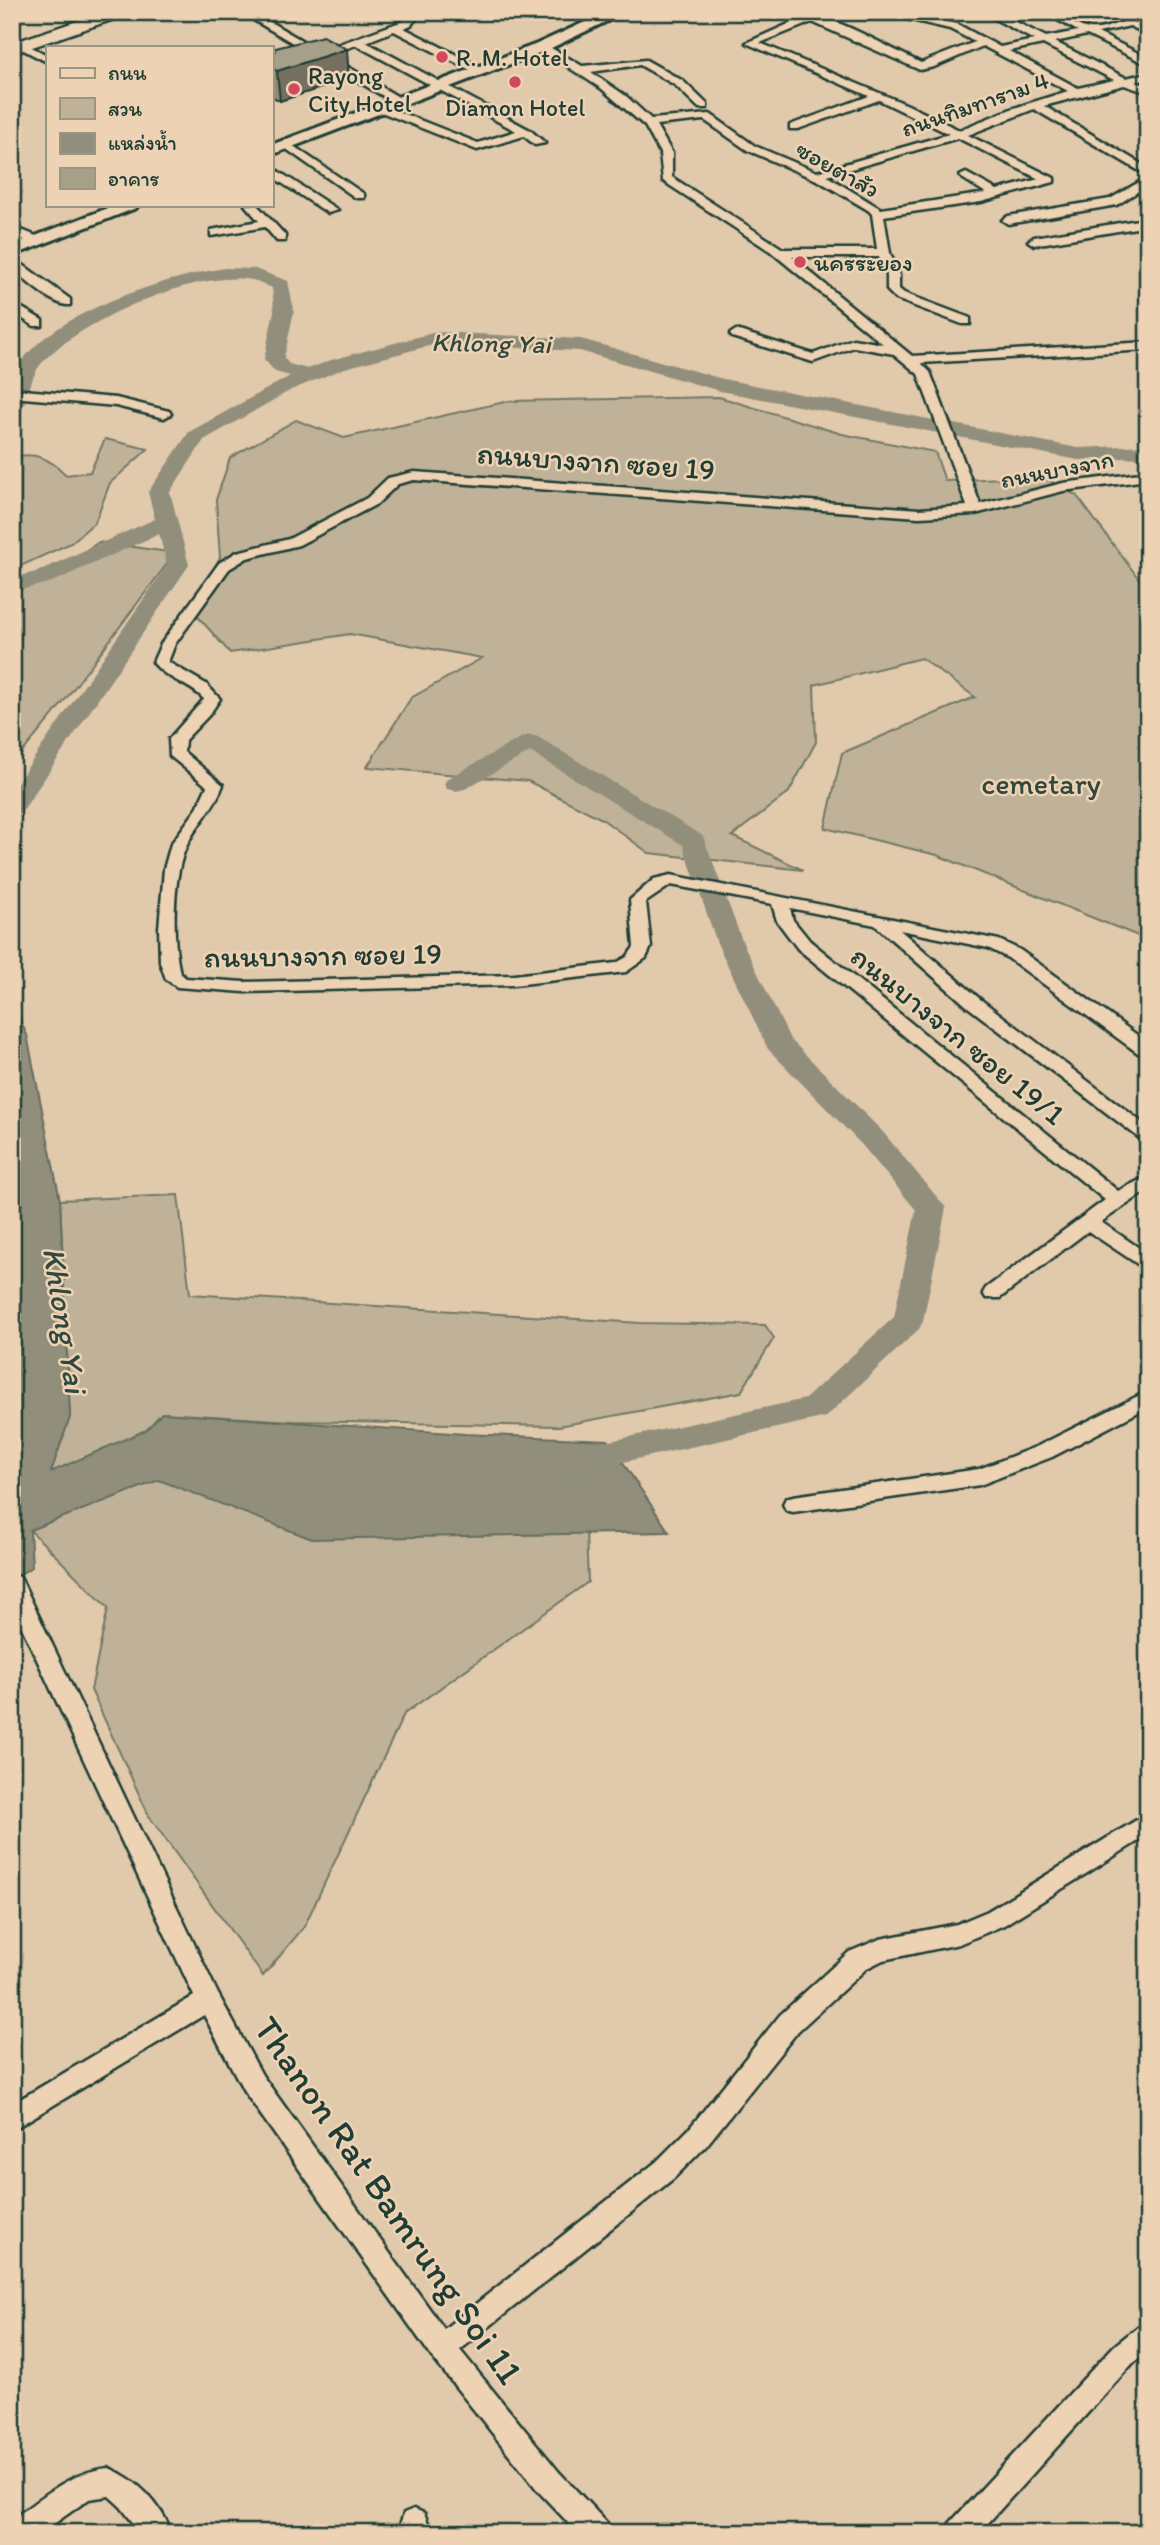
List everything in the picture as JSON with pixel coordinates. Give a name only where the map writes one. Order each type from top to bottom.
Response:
[{"type":"main road","points":[[15,43],[84,12]]},
{"type":"main road","points":[[15,43],[120,12]]},
{"type":"street","points":[[245,12],[399,101]]},
{"type":"street","points":[[319,55],[407,23],[417,12]]},
{"type":"street","points":[[588,12],[615,15]]},
{"type":"street","points":[[794,12],[920,67],[983,42]]},
{"type":"street","points":[[882,12],[950,25],[1077,92]]},
{"type":"street","points":[[950,25],[990,14],[1012,12]]},
{"type":"street","points":[[1048,12],[1148,62]]},
{"type":"street","points":[[990,14],[1124,81],[1148,90]]},
{"type":"street","points":[[273,149],[542,47],[615,15]]},
{"type":"street","points":[[812,18],[751,43],[878,97],[1049,180],[995,194],[878,213]]},
{"type":"street","points":[[1117,18],[1128,24]]},
{"type":"street","points":[[1000,51],[1132,23],[1148,32]]},
{"type":"street","points":[[394,27],[480,71]]},
{"type":"street","points":[[357,41],[526,132],[539,143]]},
{"type":"street","points":[[15,43],[46,58]]},
{"type":"street","points":[[542,47],[628,103],[648,123],[659,137],[667,157],[664,171],[667,179],[683,192],[780,253],[924,372],[975,510]]},
{"type":"street","points":[[578,70],[634,61],[645,63],[679,83],[703,106]]},
{"type":"street","name":"ถนนทิมทาราม 4","points":[[816,176],[957,135],[1077,92],[1148,76]]},
{"type":"street","points":[[794,127],[878,97]]},
{"type":"street","points":[[1035,105],[1148,173]]},
{"type":"street","points":[[380,108],[477,147],[526,132]]},
{"type":"street","name":"ซอยตาสัว","points":[[648,123],[706,116],[751,148],[816,176],[878,213],[893,290],[907,299],[966,321]]},
{"type":"street","points":[[286,144],[360,196]]},
{"type":"street","points":[[273,172],[332,210]]},
{"type":"street","points":[[965,176],[995,194]]},
{"type":"street","points":[[1008,220],[1119,200],[1129,189],[1148,180]]},
{"type":"street","points":[[12,251],[127,206]]},
{"type":"street","points":[[252,206],[281,238]]},
{"type":"street","points":[[1065,210],[1091,232]]},
{"type":"street","points":[[215,233],[267,223]]},
{"type":"street","points":[[1034,241],[1138,224]]},
{"type":"street","points":[[12,230],[37,241]]},
{"type":"street","points":[[780,253],[884,253]]},
{"type":"street","points":[[12,261],[28,278],[66,302]]},
{"type":"street","points":[[12,306],[38,324]]},
{"type":"street","points":[[736,334],[813,358],[853,343],[895,350]]},
{"type":"street","points":[[909,360],[1148,346]]},
{"type":"street","points":[[12,393],[116,402],[164,414]]},
{"type":"street","name":"ถนนบางจาก","points":[[975,510],[1063,487],[1148,476]]},
{"type":"street","name":"ถนนบางจาก ซอย 19","points":[[882,923],[745,892],[671,880],[641,895],[636,912],[644,943],[643,953],[620,968],[514,980],[244,987],[183,983],[175,979],[170,971],[168,955],[168,911],[176,857],[178,846],[208,807],[215,785],[176,753],[177,739],[204,712],[212,699],[201,687],[164,667],[160,662],[224,566],[255,551],[289,544],[305,537],[372,501],[393,481],[402,478],[434,477],[582,486],[919,513],[975,510]]},
{"type":"street","name":"ถนนบางจาก ซอย 19/1","points":[[780,902],[785,921],[804,945],[1117,1200]]},
{"type":"street","points":[[882,923],[1005,949],[1148,1052]]},
{"type":"street","points":[[882,923],[974,1003],[1148,1136]]},
{"type":"street","points":[[993,1293],[1117,1200],[1148,1181]]},
{"type":"street","points":[[1088,1222],[1148,1264]]},
{"type":"street","points":[[793,1504],[980,1476],[1005,1469],[1035,1458],[1148,1398]]},
{"type":"street","name":"Thanon Rat Bamrung Soi 11","points":[[12,1583],[208,2000],[253,2083],[441,2348],[549,2483],[597,2533]]},
{"type":"street","points":[[441,2348],[665,2170],[697,2138],[789,2023],[858,1961],[880,1950],[959,1934],[996,1918],[1148,1823]]},
{"type":"street","points":[[12,2118],[208,2000]]},
{"type":"street","points":[[960,2533],[1123,2355],[1148,2335]]},
{"type":"street","points":[[18,2533],[95,2481],[108,2481],[118,2485],[158,2533]]},
{"type":"green space","name":"cemetary","points":[[719,397],[842,434],[935,452],[945,481],[1041,476],[1077,496],[1148,591],[1148,940],[937,855],[825,828],[842,753],[975,697],[921,658],[814,685],[816,742],[789,792],[732,836],[803,870],[649,853],[602,819],[528,781],[367,767],[411,698],[482,658],[350,634],[230,653],[193,611],[220,557],[216,500],[230,458],[296,420],[344,438],[509,401]]},
{"type":"green space","points":[[105,439],[148,449],[110,483],[95,522],[71,543],[12,570],[12,457],[28,455],[42,458],[66,475],[90,472]]},
{"type":"green space","points":[[99,542],[175,553],[62,704],[12,765],[12,589],[44,577]]},
{"type":"green space","points":[[178,1195],[190,1294],[640,1323],[765,1325],[774,1338],[741,1392],[559,1426],[293,1421],[162,1413],[125,1454],[516,1535],[586,1533],[588,1582],[404,1714],[304,1927],[263,1976],[149,1816],[91,1690],[108,1608],[30,1530],[70,1417],[60,1200]]},
{"type":"water","points":[[12,1002],[27,1035],[60,1200],[70,1417],[51,1472],[146,1430],[162,1413],[465,1434],[608,1440],[669,1532],[312,1539],[159,1480],[30,1530],[32,1567],[12,1579]]},
{"type":"building","points":[[323,36],[347,49],[277,71],[273,69],[273,49]]},
{"type":"waterway","points":[[12,409],[32,363],[79,325],[137,296],[168,285],[226,274],[255,275],[281,285],[284,311],[274,359],[282,368],[309,376]]},
{"type":"waterway","name":"Khlong Yai","points":[[309,376],[338,364],[436,338],[581,345],[720,385],[1078,454],[1148,451]]},
{"type":"waterway","name":"Khlong Yai","points":[[167,522],[159,492],[196,436],[284,386],[309,376]]},
{"type":"waterway","points":[[12,585],[44,577],[167,522]]},
{"type":"waterway","name":"Khlong Yai","points":[[12,808],[178,565],[167,522]]},
{"type":"waterway","points":[[456,784],[530,742],[694,841],[730,943],[778,1043],[872,1138],[931,1208],[908,1321],[815,1409],[578,1460]]},
{"type":"place","name":"R. M. Hotel","points":[[442,57]]},
{"type":"place","name":"Diamon Hotel","points":[[515,82]]},
{"type":"place","name":"Rayong City Hotel","points":[[294,89]]},
{"type":"place","name":"นครระยอง","points":[[800,262]]}]
